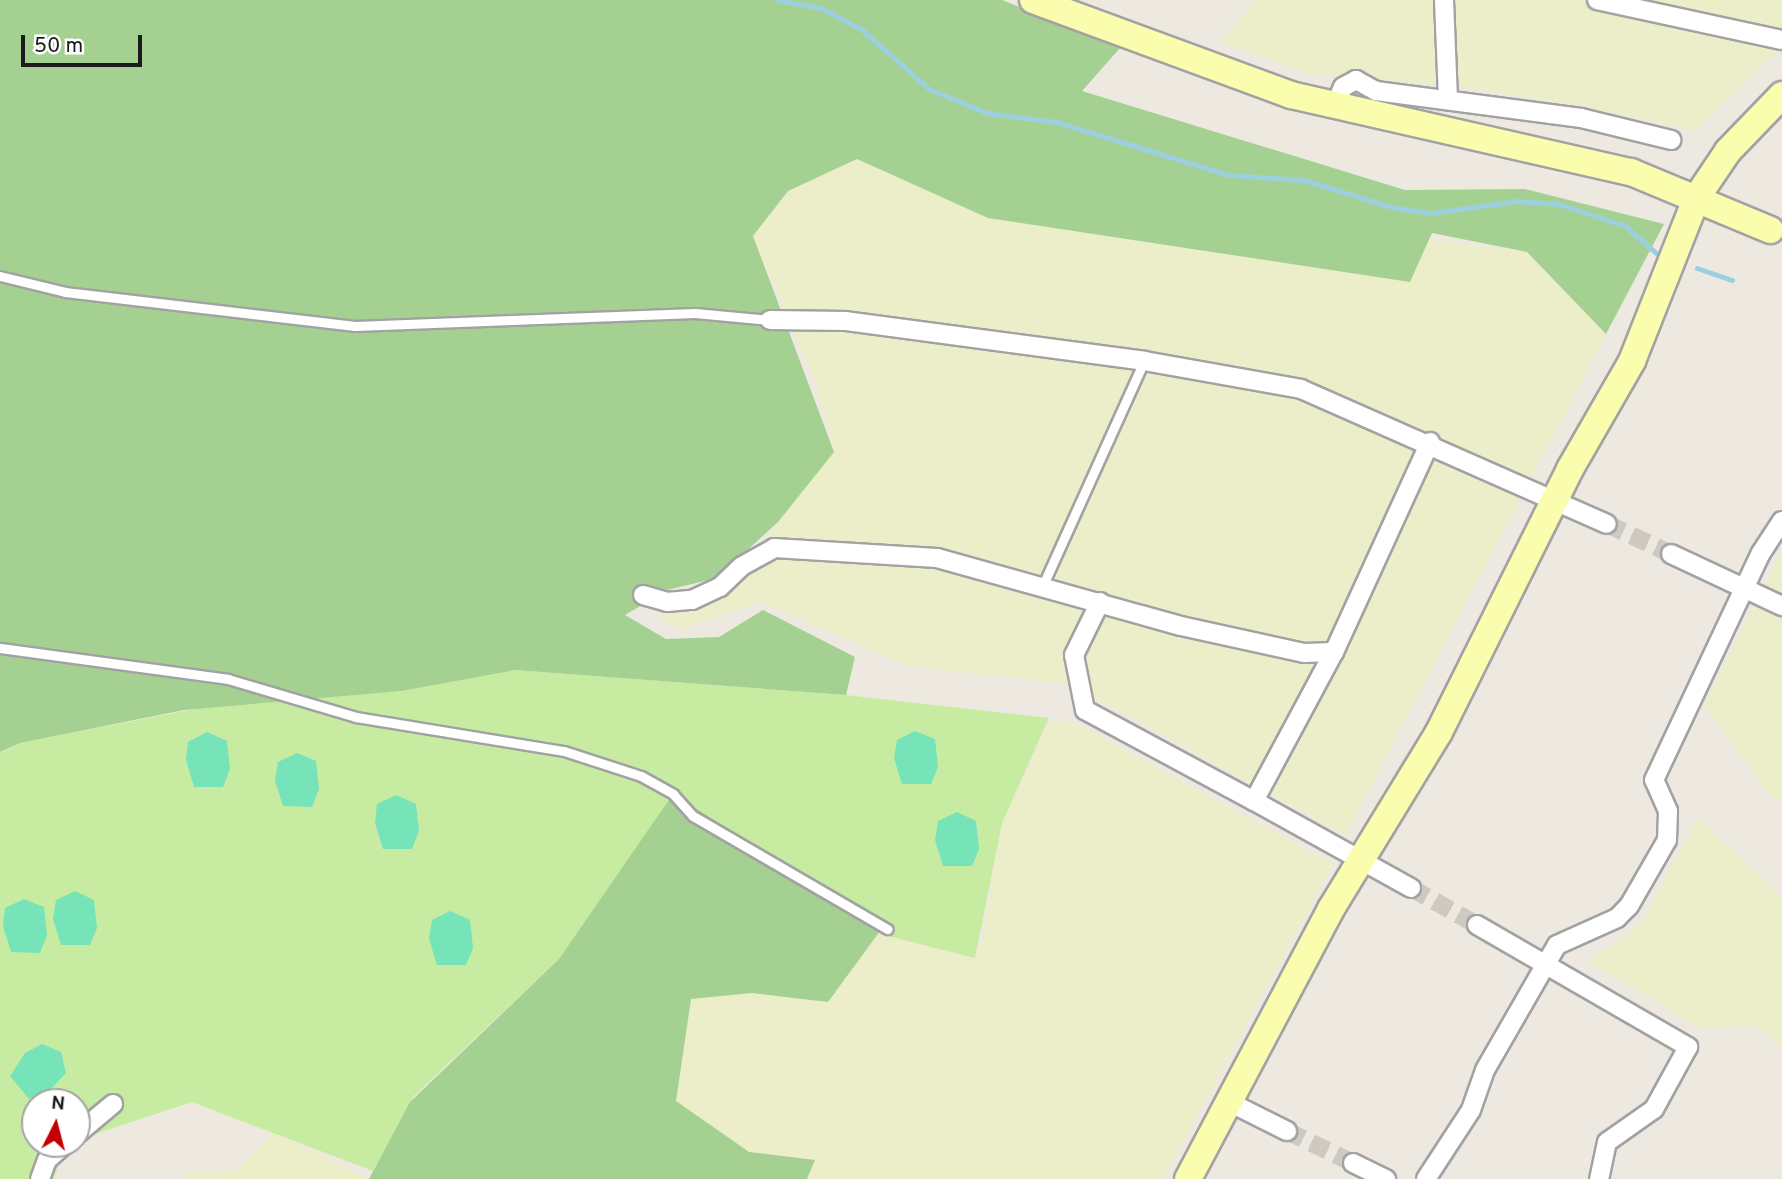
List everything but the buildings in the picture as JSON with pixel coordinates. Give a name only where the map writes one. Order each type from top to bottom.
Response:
[{"type":"street","points":[[1033,0],[1291,95],[1573,157],[1697,197],[1770,230]]},
{"type":"street","points":[[1444,0],[1448,100]]},
{"type":"street","points":[[1597,0],[1782,40]]},
{"type":"street","points":[[1336,104],[1343,87],[1356,80],[1376,91],[1581,118],[1671,140]]},
{"type":"street","points":[[1188,1179],[1360,860],[1439,732],[1554,500],[1646,333],[1697,197],[1728,151],[1782,95]]},
{"type":"street","points":[[770,320],[846,321],[1144,361],[1301,389],[1430,442],[1607,524]]},
{"type":"street","points":[[1254,801],[1334,652],[1430,442]]},
{"type":"street","points":[[1426,1179],[1471,1110],[1485,1070],[1545,964],[1566,937],[1598,929],[1629,906],[1667,840],[1668,811],[1654,780],[1745,589],[1782,521]]},
{"type":"street","points":[[643,595],[667,602],[692,600],[720,587],[742,566],[774,548],[937,558],[1100,603],[1304,653],[1334,652]]},
{"type":"street","points":[[1671,554],[1782,606]]},
{"type":"street","points":[[1100,603],[1074,655],[1085,710],[1411,888]]},
{"type":"street","points":[[1477,925],[1688,1048],[1654,1109],[1607,1142],[1599,1179]]},
{"type":"street","points":[[1229,1102],[1287,1131]]},
{"type":"street","points":[[91,1122],[113,1104]]},
{"type":"street","points":[[40,1179],[49,1158]]},
{"type":"street","points":[[1353,1163],[1386,1179]]},
{"type":"lane","points":[[0,276],[65,292],[355,326],[695,313],[770,320]]},
{"type":"lane","points":[[1042,587],[1144,361]]},
{"type":"lane","points":[[0,648],[228,679],[356,717],[564,751],[641,776],[673,794],[693,816],[887,929]]},
{"type":"green space","points":[[0,0],[1002,0],[1120,48],[1082,91],[1405,190],[1525,189],[1664,224],[1606,334],[1527,252],[1432,233],[1410,282],[988,218],[857,159],[788,191],[753,236],[834,452],[778,522],[717,578],[667,590],[625,615],[666,639],[719,637],[763,610],[855,657],[846,695],[515,670],[401,691],[184,710],[20,743],[0,752]]},
{"type":"green space","points":[[1256,0],[1782,0],[1782,51],[1768,60],[1695,131],[1582,106],[1459,87],[1312,74],[1219,42]]},
{"type":"green space","points":[[857,159],[989,218],[1410,282],[1429,240],[1528,252],[1606,334],[1345,835],[1070,684],[907,666],[762,602],[681,629],[657,615],[736,590],[778,522],[834,452],[816,383],[753,236],[777,196]]},
{"type":"green space","points":[[1782,549],[1782,801],[1770,796],[1705,705]]},
{"type":"green space","points":[[515,670],[846,695],[1049,718],[1002,823],[975,958],[888,936],[673,795],[559,959],[414,1096],[373,1171],[192,1102],[91,1135],[91,1088],[21,1088],[21,1158],[61,1158],[54,1179],[0,1179],[0,753],[20,743],[277,693]]},
{"type":"green space","points":[[1071,721],[1333,864],[1163,1179],[809,1179],[814,1160],[749,1152],[676,1101],[691,998],[752,993],[828,1002],[876,928],[981,950],[1002,823],[1049,723]]},
{"type":"green space","points":[[915,731],[935,739],[938,767],[931,784],[902,784],[894,758],[897,740]]},
{"type":"green space","points":[[207,732],[227,741],[230,769],[223,787],[194,787],[186,760],[188,742]]},
{"type":"green space","points":[[297,753],[316,761],[319,789],[312,807],[283,806],[275,781],[278,762]]},
{"type":"green space","points":[[673,794],[883,927],[828,1002],[752,993],[691,999],[676,1101],[749,1152],[815,1160],[807,1179],[369,1179],[410,1102],[559,959]]},
{"type":"green space","points":[[396,795],[416,804],[419,831],[412,849],[383,849],[375,823],[377,804]]},
{"type":"green space","points":[[957,812],[976,821],[979,849],[972,866],[943,866],[935,840],[938,821]]},
{"type":"green space","points":[[1698,818],[1782,896],[1782,1048],[1757,1026],[1699,1027],[1587,960],[1630,934],[1644,919]]},
{"type":"green space","points":[[75,891],[94,900],[97,928],[90,945],[61,945],[53,919],[56,900]]},
{"type":"green space","points":[[24,899],[44,907],[47,935],[40,953],[11,952],[3,926],[5,908]]},
{"type":"green space","points":[[450,911],[470,920],[473,948],[466,965],[437,965],[429,939],[432,920]]},
{"type":"green space","points":[[42,1044],[61,1052],[66,1073],[52,1088],[21,1089],[10,1076],[25,1053]]},
{"type":"green space","points":[[274,1133],[369,1179],[182,1179],[187,1172],[234,1171]]},
{"type":"waterway","points":[[777,0],[821,8],[861,29],[929,89],[987,113],[1057,122],[1228,175],[1304,180],[1391,207],[1431,213],[1516,201],[1559,204],[1625,226],[1656,253]]},
{"type":"waterway","points":[[1697,268],[1732,280]]},
{"type":"tunnel","points":[[1607,524],[1671,554]]},
{"type":"tunnel","points":[[1411,888],[1477,925]]},
{"type":"tunnel","points":[[1287,1131],[1353,1163]]}]
